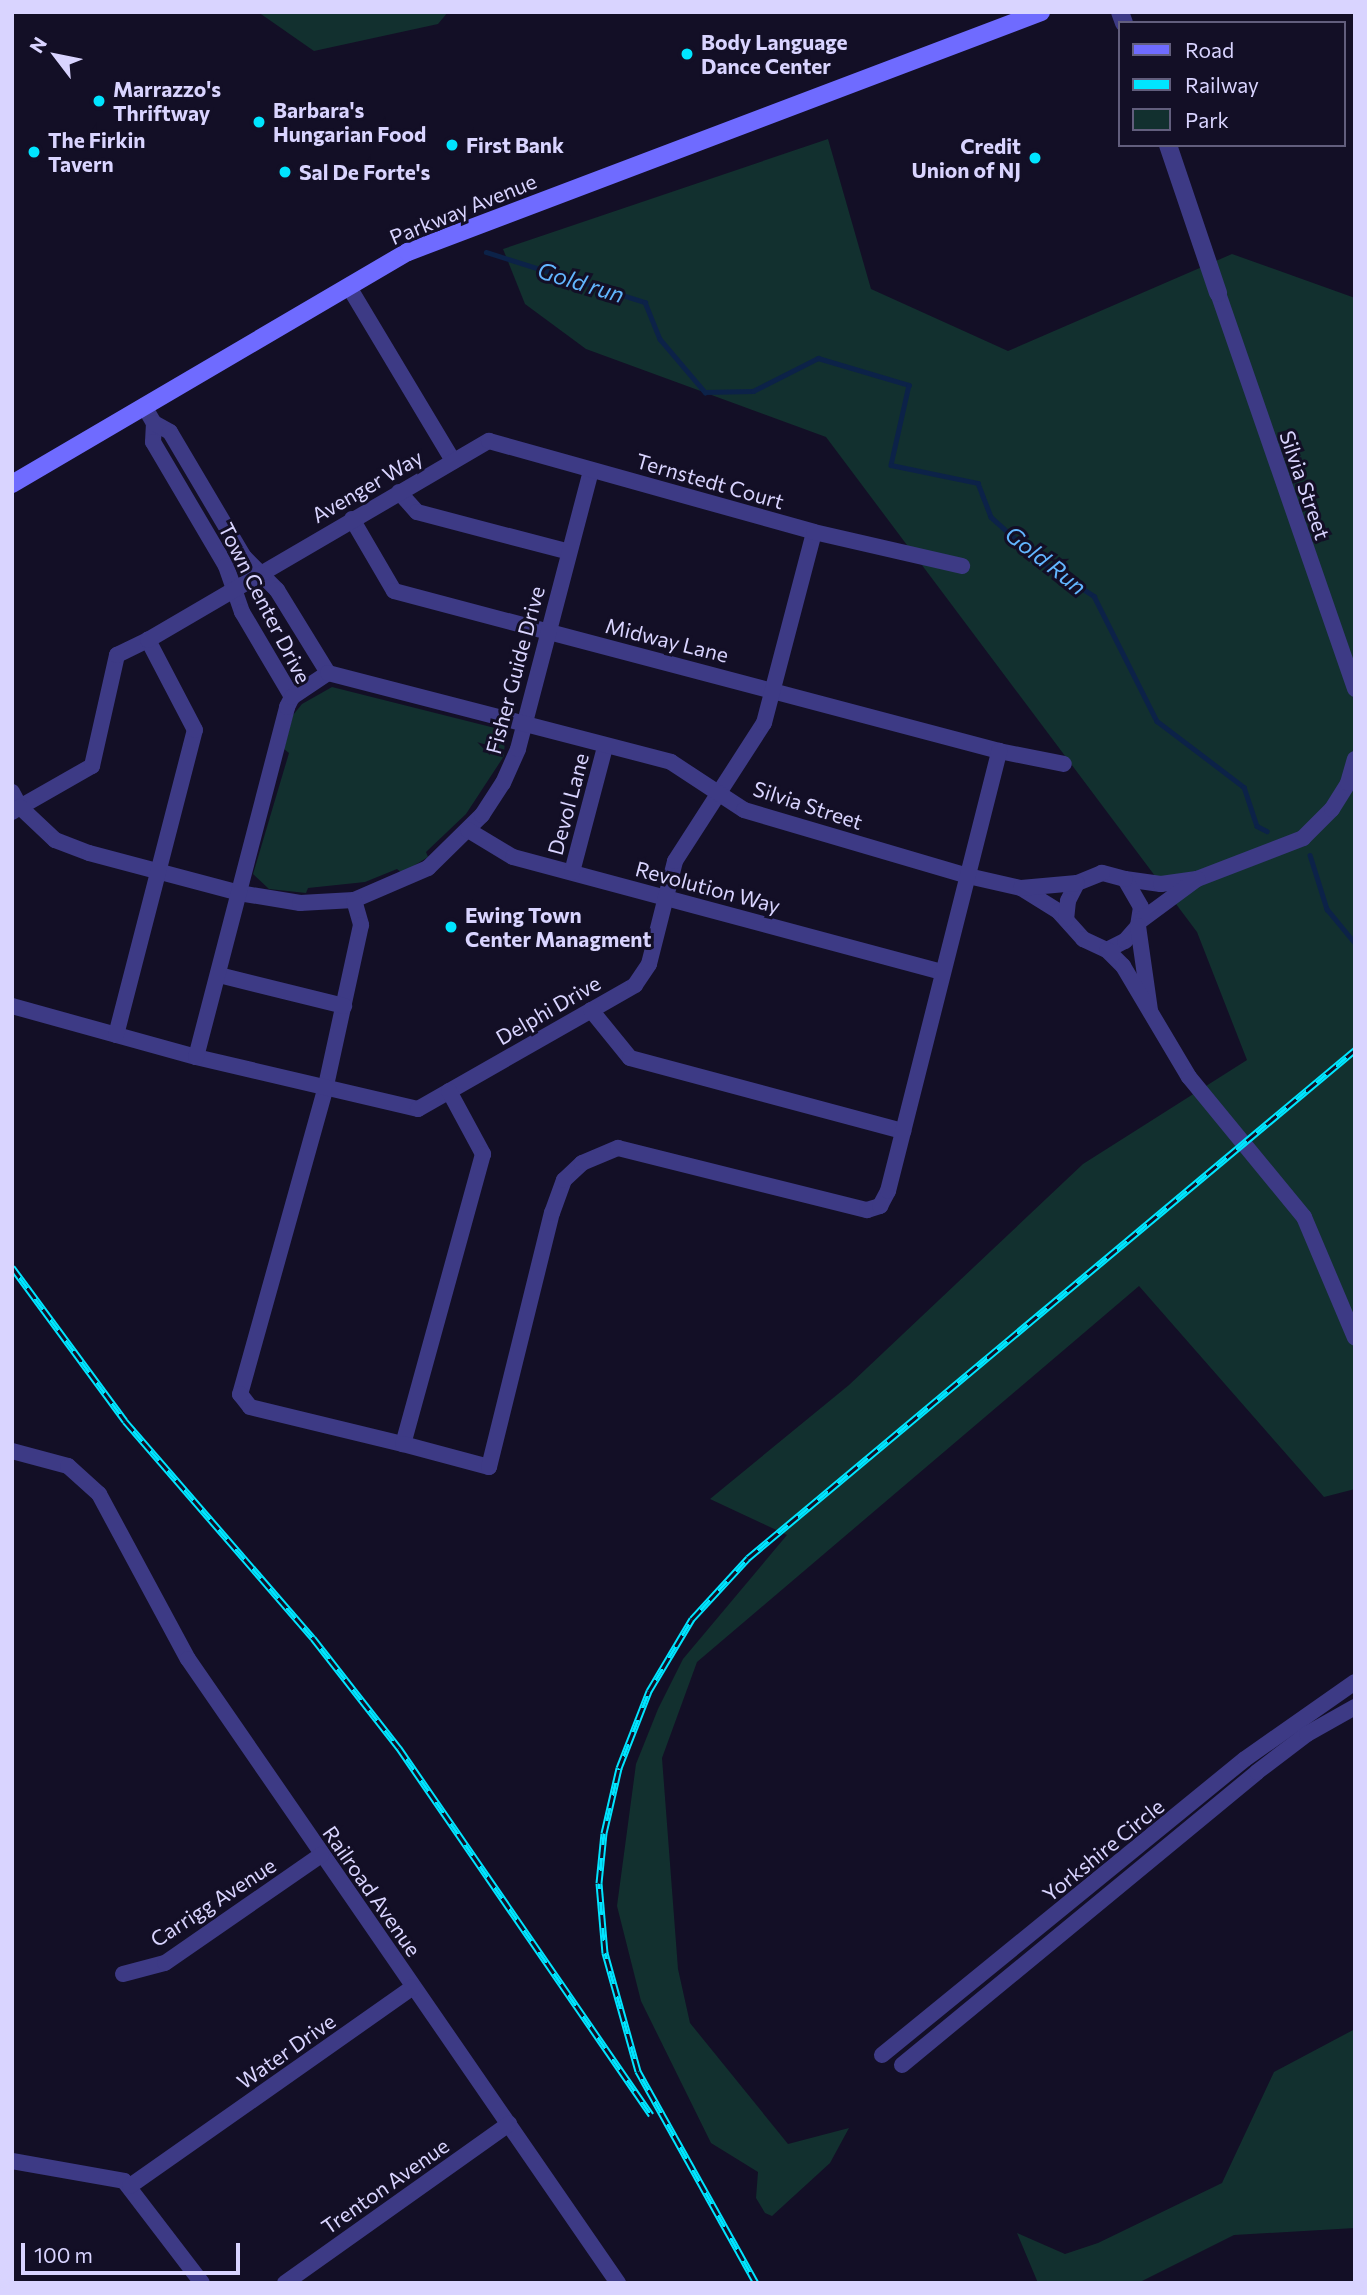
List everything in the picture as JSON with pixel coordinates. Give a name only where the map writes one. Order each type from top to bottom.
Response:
[{"type":"main road","name":"Parkway Avenue","points":[[12,484],[408,252],[1041,12]]},
{"type":"street","points":[[1169,147],[1218,293]]},
{"type":"street","name":"Avenger Way","points":[[16,810],[92,766],[117,655],[148,640],[259,571],[453,461],[349,287]]},
{"type":"street","name":"Silvia Street","points":[[1218,293],[1355,689]]},
{"type":"street","name":"Town Center Drive","points":[[144,406],[153,423],[153,442],[234,586],[242,612],[292,697],[196,1058]]},
{"type":"street","name":"Town Center Drive","points":[[153,423],[170,432],[244,557],[277,590],[328,673]]},
{"type":"street","name":"Ternstedt Court","points":[[453,461],[489,441],[814,532],[962,566]]},
{"type":"street","name":"Fisher Guide Drive","points":[[12,792],[16,810],[55,840],[159,873],[239,893],[300,903],[354,900],[428,867],[468,830],[503,783],[524,724],[591,470]]},
{"type":"street","points":[[399,492],[417,512],[569,552]]},
{"type":"street","name":"Midway Lane","points":[[352,519],[394,591],[999,751],[1064,764]]},
{"type":"street","name":"Delphi Drive","points":[[12,1006],[196,1058],[418,1109],[635,985],[649,964],[676,862],[764,723],[776,690],[814,532]]},
{"type":"street","points":[[116,1035],[195,730],[148,640]]},
{"type":"street","points":[[292,697],[328,673]]},
{"type":"street","name":"Silvia Street","points":[[328,673],[671,762],[744,810],[968,876],[1021,888]]},
{"type":"street","name":"Devol Lane","points":[[572,872],[605,747]]},
{"type":"street","points":[[354,900],[361,925],[326,1090],[240,1394],[250,1407],[489,1468],[552,1213],[564,1181],[582,1163],[618,1148],[867,1210],[880,1206],[888,1191],[999,751]]},
{"type":"street","points":[[1021,888],[1077,883],[1102,873],[1161,884],[1197,879],[1303,838],[1332,809],[1348,783],[1355,759]]},
{"type":"street","name":"Revolution Way","points":[[468,830],[513,857],[942,972]]},
{"type":"street","points":[[1125,879],[1138,896],[1141,946],[1150,1010]]},
{"type":"street","points":[[1107,950],[1125,941],[1139,923],[1197,879]]},
{"type":"street","points":[[1066,919],[1068,901],[1077,883]]},
{"type":"street","points":[[1021,888],[1066,919],[1083,939],[1107,950],[1150,1010],[1189,1077],[1304,1217],[1355,1338]]},
{"type":"street","points":[[1141,946],[1156,911]]},
{"type":"street","points":[[219,975],[344,1006]]},
{"type":"street","points":[[591,1010],[630,1058],[903,1130]]},
{"type":"street","points":[[403,1444],[483,1154],[449,1091]]},
{"type":"street","name":"Railroad Avenue","points":[[12,1451],[68,1466],[99,1494],[188,1659],[509,2124],[613,2281]]},
{"type":"street","name":"Yorkshire Circle","points":[[882,2055],[1245,1759],[1355,1682]]},
{"type":"street","name":"Yorkshire Circle","points":[[902,2065],[1257,1772],[1307,1734],[1355,1707]]},
{"type":"street","name":"Carrigg Avenue","points":[[123,1974],[165,1963],[321,1855]]},
{"type":"street","name":"Water Drive","points":[[130,2186],[413,1987]]},
{"type":"street","name":"Trenton Avenue","points":[[285,2283],[509,2124]]},
{"type":"street","points":[[12,2161],[112,2175],[130,2186],[202,2283]]},
{"type":"green space","points":[[258,12],[448,12],[438,24],[314,51]]},
{"type":"green space","points":[[828,139],[871,289],[1008,351],[1232,254],[1355,298],[1355,1489],[1324,1497],[1139,1286],[697,1662],[662,1758],[678,1969],[690,2023],[788,2144],[849,2128],[830,2163],[772,2216],[765,2213],[756,2198],[758,2172],[711,2143],[641,2001],[617,1906],[636,1764],[658,1709],[683,1659],[787,1535],[710,1499],[849,1385],[1083,1164],[1247,1060],[1197,932],[826,437],[586,349],[525,304],[503,249]]},
{"type":"green space","points":[[332,687],[499,729],[505,738],[504,756],[466,814],[426,852],[428,857],[402,873],[397,869],[365,882],[308,888],[306,893],[269,889],[253,874],[289,753],[284,749],[293,715],[302,704]]},
{"type":"green space","points":[[1355,2029],[1355,2228],[1234,2235],[1138,2283],[1038,2283],[1017,2233],[1065,2254],[1098,2243],[1222,2183],[1274,2072]]},
{"type":"waterway","name":"Gold Run","points":[[486,252],[645,302],[660,339],[705,392],[753,391],[818,358],[909,385],[891,465],[978,483],[991,517],[1042,563],[1094,596],[1157,721],[1244,787],[1257,826],[1267,831]]},
{"type":"waterway","name":"Gold Run","points":[[1310,855],[1327,909],[1355,943]]},
{"type":"railway","points":[[756,2283],[638,2071],[605,1953],[599,1883],[604,1833],[619,1768],[649,1691],[692,1619],[748,1558],[1355,1050]]},
{"type":"railway","points":[[12,1267],[125,1421],[313,1638],[399,1748],[651,2115]]},
{"type":"place","name":"Body Language Dance Center","points":[[687,54]]},
{"type":"place","name":"Marrazzo's Thriftway","points":[[99,101]]},
{"type":"place","name":"Barbara's Hungarian Food","points":[[259,122]]},
{"type":"place","name":"First Bank","points":[[452,145]]},
{"type":"place","name":"The Firkin Tavern","points":[[34,152]]},
{"type":"place","name":"Credit Union of NJ","points":[[1035,158]]},
{"type":"place","name":"Sal De Forte's","points":[[285,172]]},
{"type":"place","name":"Ewing Town Center Managment","points":[[451,927]]},
{"type":"water label","name":"Gold run","points":[[581,282]]}]
